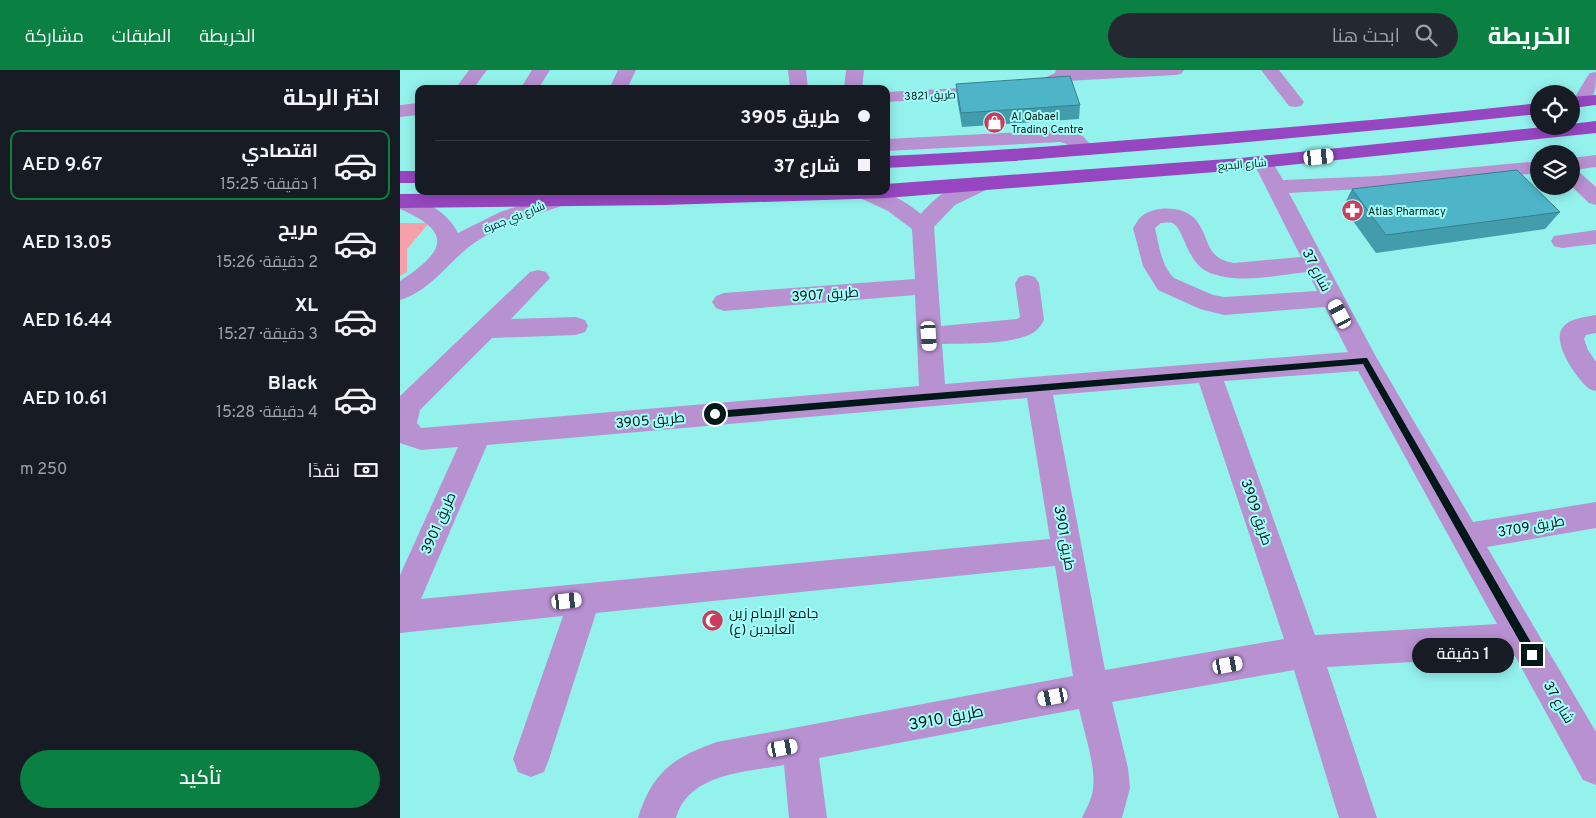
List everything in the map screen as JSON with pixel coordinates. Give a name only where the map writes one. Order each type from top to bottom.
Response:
[{"type":"main road","points":[[890,162],[962,159],[1085,150],[1461,118],[1530,109]]},
{"type":"main road","name":"شارع البديع","points":[[890,191],[1263,162],[1486,141],[1596,127]]},
{"type":"main road","points":[[400,177],[415,177]]},
{"type":"main road","points":[[401,201],[768,195]]},
{"type":"street","points":[[467,85],[478,70]]},
{"type":"street","points":[[532,85],[542,70]]},
{"type":"street","points":[[620,85],[628,70]]},
{"type":"street","points":[[797,70],[799,85]]},
{"type":"street","points":[[853,85],[855,70]]},
{"type":"street","points":[[1063,73],[1175,70]]},
{"type":"street","points":[[1270,70],[1295,102]]},
{"type":"street","points":[[1583,102],[1596,76],[1594,70]]},
{"type":"street","name":"طريق 3821","points":[[890,97],[1016,90],[1045,85],[1063,73]]},
{"type":"street","points":[[400,111],[415,109]]},
{"type":"street","points":[[890,146],[1060,136],[1076,140],[1085,150]]},
{"type":"street","points":[[1580,163],[1596,161]]},
{"type":"street","name":"شارع 37","points":[[1263,162],[1365,360],[1596,767]]},
{"type":"street","points":[[1275,188],[1380,182],[1530,168]]},
{"type":"street","points":[[1580,183],[1596,198]]},
{"type":"street","points":[[933,396],[923,226],[945,201],[966,189],[979,185]]},
{"type":"street","points":[[877,195],[903,210],[923,226]]},
{"type":"street","name":"شارع بني جمرة","points":[[400,292],[421,278],[458,244],[490,224],[560,199]]},
{"type":"street","points":[[401,201],[430,215],[446,228],[449,236],[446,256]]},
{"type":"street","points":[[1314,264],[1234,271],[1223,269],[1204,258],[1193,231],[1182,219],[1173,216],[1154,218],[1144,228],[1155,269],[1161,280],[1208,303],[1224,306],[1332,298]]},
{"type":"street","points":[[1562,241],[1596,237]]},
{"type":"street","name":"طريق 3905","points":[[538,278],[408,404],[400,424],[403,432],[421,440],[1365,360]]},
{"type":"street","points":[[929,336],[1005,331],[1024,327],[1032,320],[1027,283]]},
{"type":"street","name":"طريق 3907","points":[[724,302],[926,286]]},
{"type":"street","points":[[1596,324],[1579,328],[1572,332],[1570,340],[1596,381]]},
{"type":"street","points":[[486,329],[576,326]]},
{"type":"street","name":"طريق 3909","points":[[1208,372],[1306,652],[1358,818]]},
{"type":"street","name":"طريق 3901","points":[[1038,387],[1092,689]]},
{"type":"street","name":"طريق 3901","points":[[400,611],[477,435]]},
{"type":"street","name":"طريق 3709","points":[[1465,537],[1596,515]]},
{"type":"street","points":[[400,617],[1067,551]]},
{"type":"street","points":[[531,759],[585,599]]},
{"type":"street","points":[[1306,652],[1523,638]]},
{"type":"street","name":"طريق 3910","points":[[657,818],[668,793],[682,777],[699,766],[1092,689],[1306,652]]},
{"type":"street","points":[[1092,689],[1110,768],[1112,788],[1108,807],[1101,818]]},
{"type":"street","points":[[800,745],[808,818]]},
{"type":"shaded area","points":[[400,223],[429,223],[407,249],[407,272],[400,276]]},
{"type":"building","points":[[1070,76],[1080,105],[961,113],[956,84]]},
{"type":"building","points":[[1517,170],[1530,183],[1530,195],[1543,195],[1560,212],[1386,235],[1352,189]]},
{"type":"place","name":"Al Qabael Trading Centre","points":[[995,122]]},
{"type":"place","name":"Atlas Pharmacy","points":[[1352,211]]},
{"type":"place","name":"جامع الإمام زين العابدين (ع)","points":[[713,621]]},
{"type":"route","points":[[715,414],[1365,360],[1532,655]]}]
